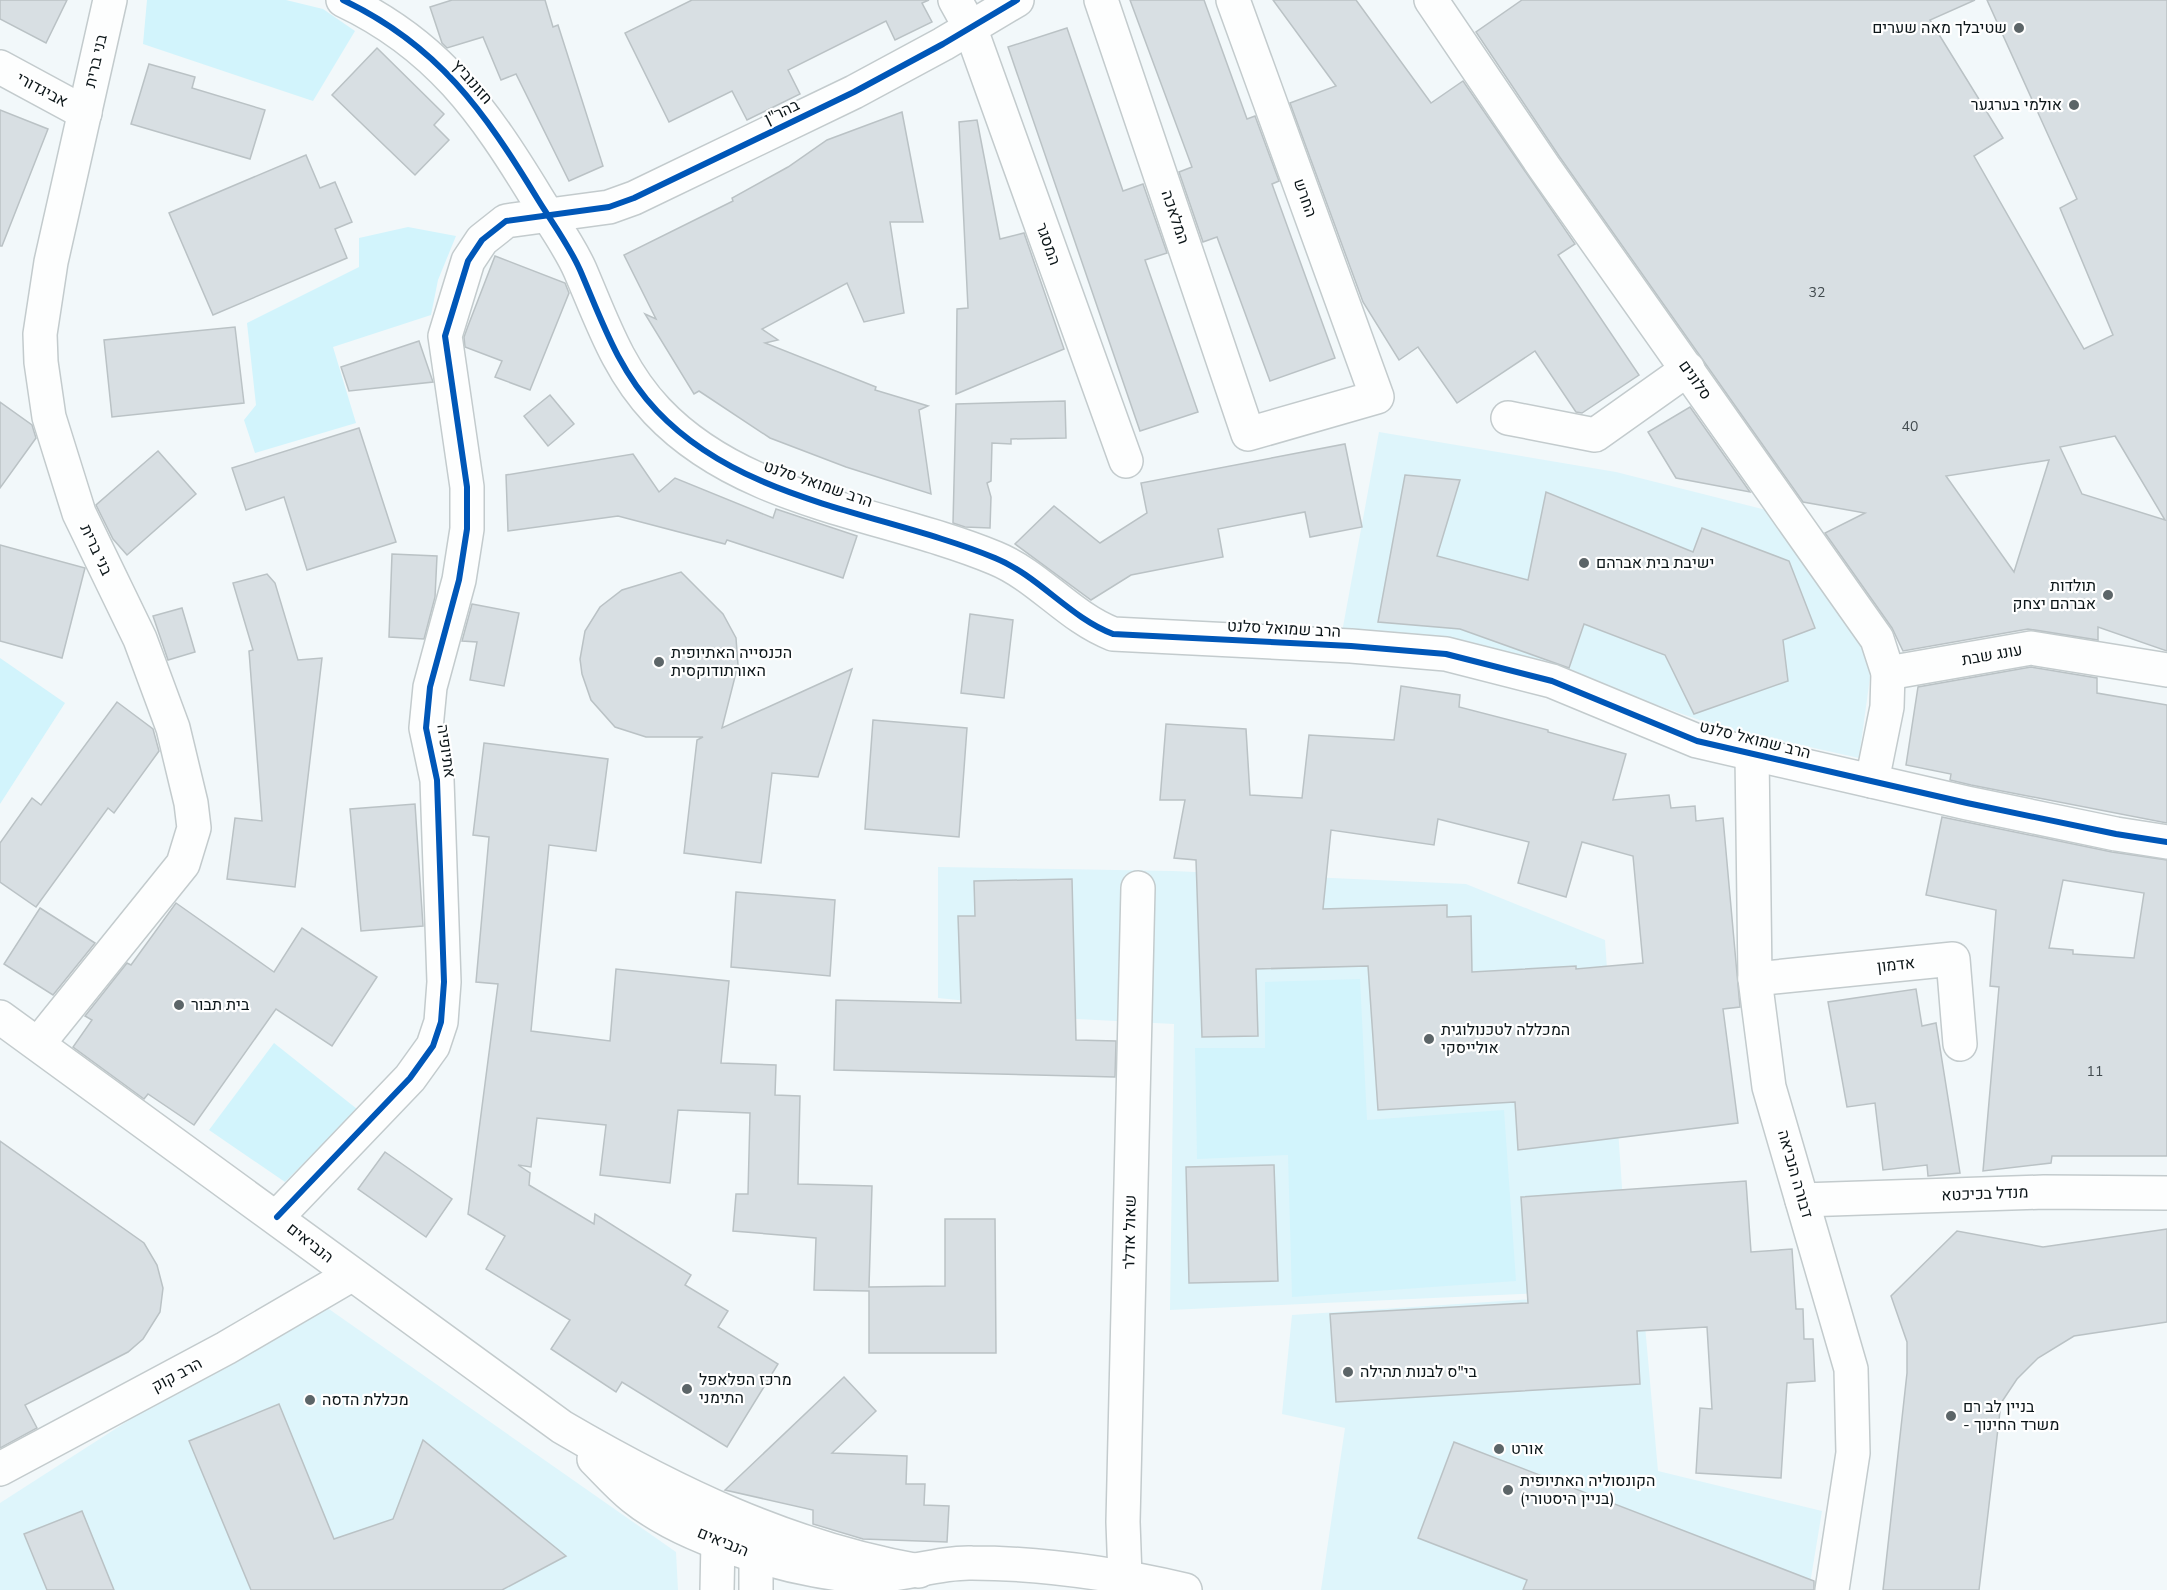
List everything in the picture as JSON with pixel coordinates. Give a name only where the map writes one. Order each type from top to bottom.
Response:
[{"type":"street","name":"בני ברית","points":[[38,1044],[183,864],[194,828],[191,803],[173,728],[140,639],[79,513],[49,417],[41,363],[40,334],[51,261],[110,0]]},
{"type":"street","name":"חזונוביץ","points":[[343,0],[404,34],[440,66],[494,128],[547,215]]},
{"type":"street","name":"בהר\"ן","points":[[547,215],[609,207],[634,198],[854,92],[963,14],[1017,0]]},
{"type":"street","name":"המלאכה","points":[[1101,0],[1248,434],[1377,397]]},
{"type":"street","name":"החרש","points":[[1233,0],[1377,397]]},
{"type":"street","name":"סלונים","points":[[1431,0],[1544,167],[1877,639],[1888,673],[1887,707],[1872,782]]},
{"type":"street","name":"המסגר","points":[[963,14],[1126,461]]},
{"type":"street","name":"אביגדורי","points":[[0,67],[85,113]]},
{"type":"street","name":"הרב שמואל סלנט","points":[[547,215],[579,268],[606,336],[628,376],[656,410],[678,431],[717,457],[761,480],[997,558],[1035,580],[1091,626],[1113,634],[1351,645],[1446,654],[1552,681],[1697,741],[1872,782],[2116,834],[2167,842]]},
{"type":"street","name":"אתיופיה","points":[[277,1217],[410,1078],[433,1046],[441,1022],[444,982],[437,780],[426,728],[430,687],[459,580],[467,529],[467,487],[445,336],[468,261],[482,240],[506,221],[547,215]]},
{"type":"street","points":[[1508,418],[1595,435],[1688,369]]},
{"type":"street","name":"עונג שבת","points":[[1888,673],[2031,648],[2167,670]]},
{"type":"street","name":"דבורה הנביאה","points":[[1752,754],[1755,979],[1769,1088],[1851,1369],[1852,1453],[1832,1590]]},
{"type":"street","name":"שאול אדלר","points":[[1125,1577],[1123,1522],[1138,888]]},
{"type":"street","name":"אדמון","points":[[1755,979],[1953,959],[1960,1044]]},
{"type":"street","name":"הנביאים","points":[[0,1017],[562,1427],[644,1474],[743,1521],[827,1551],[905,1572]]},
{"type":"street","name":"מנדל בכיכטא","points":[[1802,1200],[2044,1192],[2167,1193]]},
{"type":"street","name":"הרב קוק","points":[[0,1469],[226,1348],[351,1275]]},
{"type":"street","name":"הנביאים","points":[[562,1427],[634,1498],[660,1515],[756,1556],[829,1573],[873,1576],[970,1563],[1043,1566],[1125,1577],[1185,1590]]},
{"type":"street","points":[[717,1590],[718,1541],[743,1521],[756,1556],[756,1590]]},
{"type":"street","points":[[836,1590],[905,1572]]},
{"type":"shaded area","points":[[147,0],[286,0],[323,9],[355,31],[313,101],[143,44]]},
{"type":"shaded area","points":[[408,227],[456,236],[438,280],[431,315],[333,347],[356,423],[255,453],[244,420],[256,405],[247,323],[359,267],[359,238]]},
{"type":"shaded area","name":"ישיבת בית אברהם","points":[[1379,432],[1616,472],[1778,513],[1849,613],[1871,670],[1859,758],[1719,727],[1530,660],[1342,632]]},
{"type":"shaded area","points":[[0,658],[65,703],[0,804]]},
{"type":"shaded area","points":[[938,867],[1173,871],[1466,884],[1605,940],[1629,1289],[1170,1310],[1174,1024],[999,1015],[997,1004],[938,998]]},
{"type":"shaded area","points":[[1360,979],[1367,1120],[1504,1110],[1516,1281],[1292,1297],[1288,1155],[1197,1159],[1195,1048],[1265,1048],[1265,982]]},
{"type":"shaded area","points":[[274,1043],[357,1109],[285,1182],[209,1130]]},
{"type":"shaded area","name":"אורט","points":[[1642,1292],[1658,1471],[1822,1511],[1809,1590],[1321,1590],[1345,1428],[1282,1414],[1292,1315]]},
{"type":"shaded area","name":"מכללת הדסה","points":[[316,1300],[676,1552],[678,1590],[0,1590],[0,1503]]},
{"type":"building","points":[[0,0],[67,0],[46,43],[0,19]]},
{"type":"building","points":[[452,0],[545,0],[553,27],[558,25],[603,166],[569,181],[516,74],[501,80],[483,37],[447,48],[442,43],[430,7]]},
{"type":"building","points":[[692,0],[929,0],[922,3],[932,22],[895,40],[886,21],[788,70],[800,94],[747,120],[732,91],[669,122],[625,33]]},
{"type":"building","points":[[1130,0],[1204,0],[1247,119],[1255,116],[1279,181],[1272,184],[1335,358],[1270,381],[1217,237],[1203,242],[1179,172],[1192,167]]},
{"type":"building","points":[[1273,0],[1356,0],[1431,103],[1463,81],[1575,244],[1558,255],[1639,375],[1582,413],[1576,412],[1535,351],[1457,403],[1418,347],[1399,360],[1363,302],[1290,103],[1336,86]]},
{"type":"building","points":[[1522,0],[1975,0],[1930,20],[2003,138],[1974,156],[2084,349],[2113,335],[2060,208],[2077,199],[1987,0],[2167,0],[2167,651],[2098,627],[2098,640],[2028,629],[1903,651],[1892,628],[1825,533],[1865,513],[1803,502],[1559,156],[1476,32]],"holes":[[[2115,436],[2165,520],[2082,494],[2060,447]],[[2049,460],[2014,572],[1946,476]]]},
{"type":"building","points":[[1067,28],[1123,191],[1143,184],[1167,253],[1145,260],[1198,412],[1140,431],[1008,47]]},
{"type":"building","points":[[377,48],[444,114],[434,125],[449,140],[415,175],[332,95]]},
{"type":"building","points":[[149,64],[195,77],[192,88],[265,110],[250,159],[131,124]]},
{"type":"building","points":[[0,110],[48,129],[2,246],[0,246]]},
{"type":"building","points":[[902,112],[923,222],[890,222],[904,313],[864,322],[847,283],[762,329],[778,340],[765,343],[876,387],[875,390],[928,406],[919,410],[931,494],[846,467],[770,438],[699,391],[694,394],[645,314],[656,319],[624,255],[733,201],[732,198],[788,167],[827,140]]},
{"type":"building","points":[[977,120],[1000,239],[1024,233],[1064,349],[956,394],[957,309],[968,308],[959,122]]},
{"type":"building","points":[[306,155],[320,188],[335,182],[352,222],[335,229],[347,258],[213,315],[169,213]]},
{"type":"building","points":[[495,256],[565,283],[569,293],[530,390],[495,377],[502,361],[465,347],[464,337]]},
{"type":"building","points":[[235,327],[244,403],[112,417],[104,340]]},
{"type":"building","points":[[419,341],[433,382],[349,391],[341,367]]},
{"type":"building","points":[[550,395],[574,424],[548,446],[524,416]]},
{"type":"building","points":[[1065,401],[1066,438],[1011,439],[1011,444],[992,443],[991,481],[987,483],[991,497],[990,528],[965,527],[953,523],[956,404]]},
{"type":"building","points":[[0,402],[32,425],[36,438],[0,488]]},
{"type":"building","points":[[1690,407],[1750,492],[1676,478],[1648,432]]},
{"type":"building","points":[[359,428],[396,542],[307,570],[284,497],[246,510],[232,468]]},
{"type":"building","points":[[1345,444],[1362,527],[1310,537],[1305,512],[1218,529],[1223,557],[1131,575],[1091,600],[1015,544],[1054,506],[1100,543],[1147,513],[1141,483]]},
{"type":"building","points":[[158,451],[196,494],[127,555],[113,539],[96,505]]},
{"type":"building","points":[[633,454],[659,492],[675,478],[773,518],[776,509],[857,536],[843,578],[727,540],[725,544],[618,516],[508,531],[506,475]]},
{"type":"building","points":[[1405,475],[1460,480],[1437,556],[1528,580],[1546,492],[1693,552],[1702,528],[1789,561],[1815,628],[1783,640],[1788,681],[1694,714],[1665,655],[1584,624],[1569,668],[1460,629],[1378,622]]},
{"type":"building","points":[[0,545],[85,568],[62,658],[0,641]]},
{"type":"building","points":[[392,554],[437,556],[435,597],[424,639],[389,637]]},
{"type":"building","points":[[681,572],[723,614],[736,638],[738,665],[722,728],[852,669],[818,777],[772,773],[761,863],[684,853],[697,740],[703,737],[646,737],[615,727],[591,700],[582,674],[580,659],[585,631],[600,607],[622,590]]},
{"type":"building","points":[[267,574],[275,583],[298,660],[322,658],[295,887],[227,879],[235,818],[262,821],[249,651],[253,650],[233,583]]},
{"type":"building","points":[[472,604],[519,613],[504,686],[470,680],[477,642],[462,641]]},
{"type":"building","points":[[182,608],[195,652],[168,660],[153,616]]},
{"type":"building","points":[[970,614],[1013,620],[1004,698],[961,693]]},
{"type":"building","points":[[2031,667],[2097,678],[2097,693],[2167,705],[2167,823],[1971,785],[1950,780],[1951,774],[1906,765],[1918,687]]},
{"type":"building","points":[[1401,686],[1460,695],[1459,707],[1548,730],[1548,732],[1626,754],[1613,800],[1669,795],[1671,808],[1695,806],[1696,821],[1723,818],[1740,1007],[1723,1009],[1738,1123],[1518,1150],[1515,1102],[1378,1110],[1368,966],[1256,969],[1258,1036],[1202,1037],[1196,860],[1174,858],[1185,800],[1160,800],[1166,724],[1246,729],[1250,795],[1302,798],[1309,735],[1394,740]],"holes":[[[1438,819],[1529,842],[1518,883],[1566,897],[1582,842],[1633,856],[1643,963],[1576,969],[1576,966],[1472,972],[1471,916],[1447,917],[1447,905],[1323,909],[1331,830],[1434,845]]]},
{"type":"building","points":[[117,702],[153,729],[159,751],[114,813],[108,808],[36,907],[0,882],[0,843],[32,798],[41,805]]},
{"type":"building","points":[[873,720],[967,728],[959,837],[865,829]]},
{"type":"building","points":[[484,743],[608,759],[596,851],[549,845],[531,1031],[610,1041],[616,969],[729,981],[721,1063],[776,1065],[775,1095],[800,1096],[798,1184],[872,1186],[869,1287],[945,1286],[945,1219],[995,1219],[996,1353],[869,1353],[869,1291],[814,1290],[816,1238],[733,1231],[736,1194],[748,1194],[750,1113],[678,1110],[670,1183],[600,1175],[606,1125],[537,1118],[531,1167],[518,1165],[530,1173],[529,1185],[594,1224],[595,1214],[691,1275],[685,1285],[728,1311],[718,1327],[778,1364],[727,1447],[622,1382],[616,1392],[551,1349],[570,1320],[486,1269],[505,1236],[468,1214],[498,984],[476,982],[489,837],[473,835]]},
{"type":"building","points":[[415,804],[423,926],[361,931],[350,809]]},
{"type":"building","points":[[1942,817],[2112,852],[2167,860],[2167,1156],[2052,1156],[2051,1163],[1983,1171],[1999,987],[1990,986],[1996,910],[1926,895]],"holes":[[[2063,880],[2144,893],[2134,958],[2073,954],[2073,950],[2049,948]]]},
{"type":"building","points":[[1072,879],[1076,1040],[1116,1041],[1115,1077],[834,1070],[836,1000],[961,1003],[958,916],[975,916],[974,881]]},
{"type":"building","points":[[736,892],[835,900],[830,976],[731,967]]},
{"type":"building","points":[[176,903],[274,972],[302,928],[377,977],[332,1046],[276,1009],[194,1125],[148,1094],[144,1099],[73,1047],[92,1020],[85,1016],[127,963],[131,965]]},
{"type":"building","points":[[40,908],[95,943],[53,995],[4,964]]},
{"type":"building","points":[[1916,989],[1922,1026],[1936,1023],[1960,1173],[1928,1176],[1927,1165],[1883,1170],[1875,1103],[1847,1107],[1828,1002]]},
{"type":"building","points":[[0,1141],[144,1243],[157,1265],[163,1288],[160,1312],[143,1339],[128,1352],[25,1405],[37,1428],[0,1448]]},
{"type":"building","points":[[385,1152],[452,1199],[426,1237],[358,1189]]},
{"type":"building","points":[[1274,1165],[1278,1281],[1189,1283],[1186,1167]]},
{"type":"building","points":[[1746,1181],[1751,1252],[1792,1249],[1796,1309],[1803,1309],[1804,1339],[1813,1339],[1815,1381],[1787,1383],[1781,1478],[1696,1473],[1700,1408],[1712,1409],[1707,1327],[1637,1331],[1640,1384],[1336,1402],[1330,1314],[1528,1303],[1521,1197]]},
{"type":"building","name":"בניין לב רם - משרד החינוך","points":[[2167,1229],[2167,1322],[2074,1336],[2038,1358],[2017,1379],[2001,1403],[1979,1590],[1883,1590],[1907,1373],[1907,1342],[1891,1296],[1957,1231],[2043,1247]]},
{"type":"building","points":[[844,1377],[876,1411],[832,1453],[907,1456],[906,1484],[925,1484],[924,1505],[949,1506],[947,1542],[863,1539],[813,1524],[813,1510],[725,1490]]},
{"type":"building","points":[[279,1404],[334,1539],[393,1519],[423,1440],[566,1556],[502,1590],[251,1590],[189,1441]]},
{"type":"building","name":"הקונסוליה האתיופית (בניין היסטורי)","points":[[1454,1442],[1814,1581],[1814,1590],[1523,1590],[1527,1580],[1418,1538]]},
{"type":"building","points":[[82,1511],[114,1590],[47,1590],[24,1534]]},
{"type":"cycle path","points":[[343,0],[376,18],[432,59],[477,109],[498,137],[565,242],[576,261],[621,362],[643,395],[657,411],[692,442],[731,466],[773,486],[817,502],[952,542],[995,558],[1026,575],[1097,627],[1113,634],[1351,646],[1446,654],[1552,681],[1697,741],[1967,803],[2116,834],[2167,842]]},
{"type":"cycle path","points":[[277,1217],[410,1078],[433,1046],[441,1022],[444,982],[437,780],[426,728],[430,687],[459,580],[467,529],[467,487],[445,336],[468,261],[482,240],[506,221],[609,207],[634,198],[854,92],[943,44],[1017,0]]},
{"type":"place","name":"שטיבלך מאה שערים","points":[[2019,28]]},
{"type":"place","name":"אולמי בערגער","points":[[2074,105]]},
{"type":"place","name":"ישיבת בית אברהם","points":[[1584,563]]},
{"type":"place","name":"תולדות אברהם יצחק","points":[[2108,595]]},
{"type":"place","name":"הכנסייה האתיופית האורתודוקסית","points":[[659,662]]},
{"type":"place","name":"בית תבור","points":[[179,1005]]},
{"type":"place","name":"המכללה לטכנולוגית אולייסקי","points":[[1429,1039]]},
{"type":"place","name":"בי\"ס לבנות תהילה","points":[[1348,1372]]},
{"type":"place","name":"מרכז הפלאפל התימני","points":[[687,1389]]},
{"type":"place","name":"מכללת הדסה","points":[[310,1400]]},
{"type":"place","name":"בניין לב רם - משרד החינוך","points":[[1951,1416]]},
{"type":"place","name":"אורט","points":[[1499,1449]]},
{"type":"place","name":"הקונסוליה האתיופית (בניין היסטורי)","points":[[1508,1490]]}]
